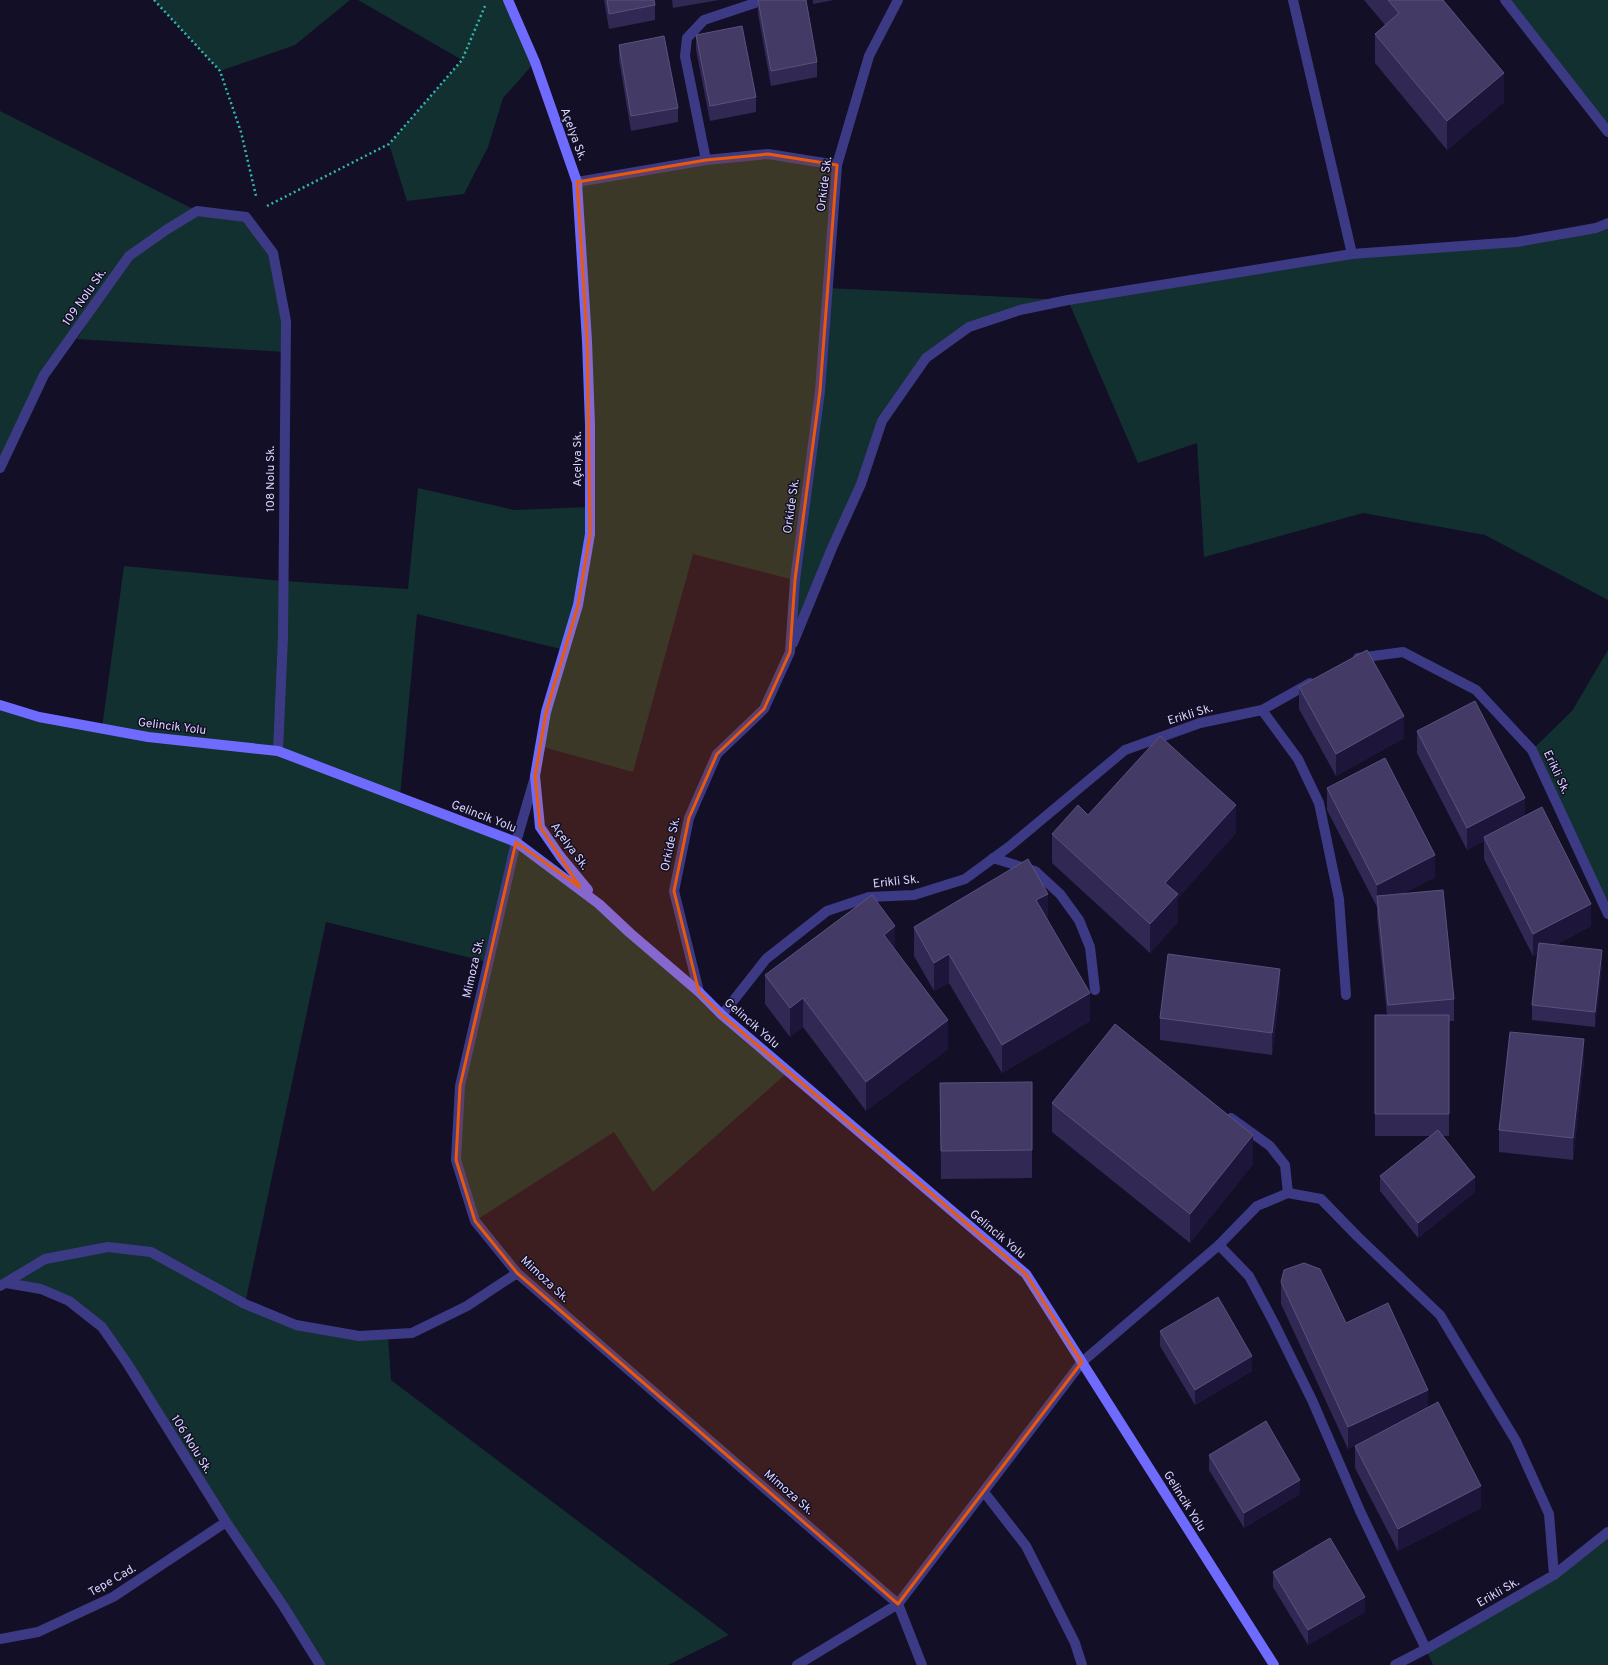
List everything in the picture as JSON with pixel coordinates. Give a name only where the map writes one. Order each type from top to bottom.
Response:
[{"type":"main road","name":"Açelya Sk.","points":[[508,0],[535,62],[577,182],[588,348],[590,534],[578,605],[546,712],[535,776],[540,827],[560,856],[599,904]]},
{"type":"main road","name":"Gelincik Yolu","points":[[0,705],[39,717],[148,737],[278,751],[516,842],[599,904],[630,933],[699,992],[722,1015],[1026,1274],[1274,1665]]},
{"type":"street","points":[[706,160],[685,56],[687,38],[704,20],[764,0]]},
{"type":"street","name":"Orkide Sk.","points":[[699,992],[674,891],[688,818],[717,754],[764,708],[790,652],[794,580],[820,391],[837,165],[869,56],[898,0]]},
{"type":"street","points":[[1293,0],[1352,254]]},
{"type":"street","points":[[1505,0],[1608,132]]},
{"type":"street","points":[[577,182],[706,160],[768,154],[837,165]]},
{"type":"street","name":"109 Nolu Sk.","points":[[0,468],[44,375],[129,256],[166,230],[197,211],[246,217]]},
{"type":"street","name":"108 Nolu Sk.","points":[[246,217],[272,253],[286,321],[283,637],[278,751]]},
{"type":"street","points":[[790,652],[832,548],[861,484],[882,421],[926,358],[969,327],[1020,310],[1068,300],[1352,254],[1517,242],[1596,228],[1608,223]]},
{"type":"street","name":"Erikli Sk.","points":[[1347,662],[1354,658],[1403,652],[1476,690],[1532,750],[1608,914]]},
{"type":"street","name":"Erikli Sk.","points":[[722,1015],[766,959],[827,911],[869,897],[914,895],[965,879],[993,858],[1125,750],[1200,723],[1262,710],[1321,677]]},
{"type":"street","points":[[1262,710],[1298,759],[1319,803],[1340,899],[1346,995]]},
{"type":"street","name":"Mimoza Sk.","points":[[535,776],[516,842],[460,1086],[456,1160],[475,1221],[517,1273],[898,1604]]},
{"type":"street","points":[[993,858],[1035,871],[1060,894],[1079,920],[1090,946],[1095,990]]},
{"type":"street","points":[[1225,1114],[1270,1146],[1285,1165],[1288,1193]]},
{"type":"street","points":[[797,1665],[898,1604],[1082,1362],[1219,1245],[1257,1206],[1288,1193],[1321,1199],[1358,1237],[1440,1315],[1516,1441],[1549,1514],[1554,1575]]},
{"type":"street","points":[[1219,1245],[1249,1276],[1274,1323],[1312,1400],[1360,1511],[1426,1649]]},
{"type":"street","points":[[3,1285],[45,1259],[108,1247],[151,1252],[245,1304],[296,1325],[360,1336],[412,1333],[467,1306],[517,1273]]},
{"type":"street","name":"106 Nolu Sk.","points":[[3,1285],[41,1288],[69,1301],[102,1327],[127,1364],[226,1522],[284,1607],[320,1665]]},
{"type":"street","points":[[984,1492],[1026,1546],[1075,1643],[1082,1665]]},
{"type":"street","name":"Tepe Cad.","points":[[0,1639],[38,1632],[113,1597],[226,1522]]},
{"type":"street","name":"Erikli Sk.","points":[[1395,1665],[1426,1649],[1554,1575],[1608,1532]]},
{"type":"street","points":[[898,1604],[922,1665]]},
{"type":"path","points":[[154,0],[220,71],[241,132],[259,210]]},
{"type":"path","points":[[246,217],[389,144],[462,60],[488,0]]},
{"type":"highlighted area","points":[[768,154],[837,165],[820,391],[795,580],[790,652],[764,709],[717,754],[689,818],[674,891],[699,992],[722,1015],[1026,1274],[1082,1362],[898,1604],[517,1273],[475,1221],[456,1160],[460,1086],[516,842],[580,887],[540,827],[535,776],[546,712],[578,605],[590,534],[587,341],[577,182],[706,160]]},
{"type":"green space","points":[[154,0],[350,0],[295,45],[220,71]]},
{"type":"green space","points":[[358,0],[508,0],[535,62],[503,98],[488,147],[464,194],[407,201],[389,144],[462,60]]},
{"type":"green space","points":[[1505,0],[1608,0],[1608,132]]},
{"type":"green space","points":[[0,111],[197,211],[246,217],[273,253],[285,352],[77,339],[123,265],[44,375],[0,468]]},
{"type":"green space","points":[[757,155],[837,165],[828,288],[1068,300],[969,327],[926,358],[882,421],[790,652],[794,580],[693,554],[633,772],[540,746],[565,650],[417,614],[400,797],[516,842],[576,886],[788,1072],[653,1192],[614,1132],[475,1221],[456,1160],[460,1086],[487,962],[326,922],[245,1304],[296,1325],[388,1335],[391,1380],[729,1635],[668,1665],[320,1665],[102,1327],[41,1289],[0,1286],[0,705],[102,728],[124,566],[283,581],[408,589],[418,488],[514,510],[590,507],[577,182]]},
{"type":"green space","points":[[1608,223],[1608,600],[1485,535],[1363,513],[1204,557],[1197,443],[1138,463],[1068,300],[1352,254],[1517,242]]},
{"type":"green space","points":[[1608,650],[1608,914],[1532,750],[1572,711]]},
{"type":"green space","points":[[1608,1532],[1608,1665],[1433,1665],[1426,1649],[1554,1575]]},
{"type":"building","points":[[607,0],[654,0],[655,5],[609,14]]},
{"type":"building","points":[[758,0],[806,0],[817,62],[771,71]]},
{"type":"building","points":[[1388,0],[1443,0],[1504,73],[1447,121],[1375,34],[1399,13]]},
{"type":"building","points":[[742,26],[756,97],[710,106],[696,35]]},
{"type":"building","points":[[664,36],[678,108],[631,116],[619,45]]},
{"type":"building","points":[[1367,650],[1404,716],[1336,754],[1299,687]]},
{"type":"building","points":[[1475,701],[1525,798],[1467,828],[1417,731]]},
{"type":"building","points":[[1160,736],[1236,805],[1165,883],[1178,894],[1150,924],[1052,834],[1078,805],[1088,815]]},
{"type":"building","points":[[1385,758],[1435,855],[1377,885],[1327,788]]},
{"type":"building","points":[[1542,807],[1591,904],[1533,934],[1484,837]]},
{"type":"building","points":[[1028,859],[1048,894],[1036,900],[1090,993],[1002,1045],[949,954],[934,963],[914,927]]},
{"type":"building","points":[[1443,890],[1454,999],[1388,1005],[1377,896]]},
{"type":"building","points":[[872,895],[895,926],[884,935],[948,1020],[866,1082],[803,998],[790,1008],[765,975]]},
{"type":"building","points":[[1539,943],[1602,950],[1595,1012],[1532,1005]]},
{"type":"building","points":[[1168,954],[1280,969],[1272,1033],[1160,1018]]},
{"type":"building","points":[[1375,1015],[1449,1015],[1449,1114],[1375,1114]]},
{"type":"building","points":[[1115,1024],[1253,1135],[1190,1214],[1052,1103]]},
{"type":"building","points":[[1510,1032],[1584,1039],[1573,1138],[1499,1130]]},
{"type":"building","points":[[1032,1082],[1032,1150],[941,1151],[940,1083]]},
{"type":"building","points":[[1438,1130],[1475,1177],[1418,1223],[1380,1176]]},
{"type":"building","points":[[1304,1263],[1320,1269],[1346,1323],[1388,1303],[1428,1390],[1348,1427],[1281,1282],[1284,1270]]},
{"type":"building","points":[[1218,1297],[1252,1356],[1195,1390],[1160,1331]]},
{"type":"building","points":[[1438,1402],[1481,1486],[1398,1529],[1355,1446]]},
{"type":"building","points":[[1266,1421],[1300,1480],[1244,1513],[1209,1455]]},
{"type":"building","points":[[1330,1538],[1365,1597],[1308,1630],[1273,1572]]}]
